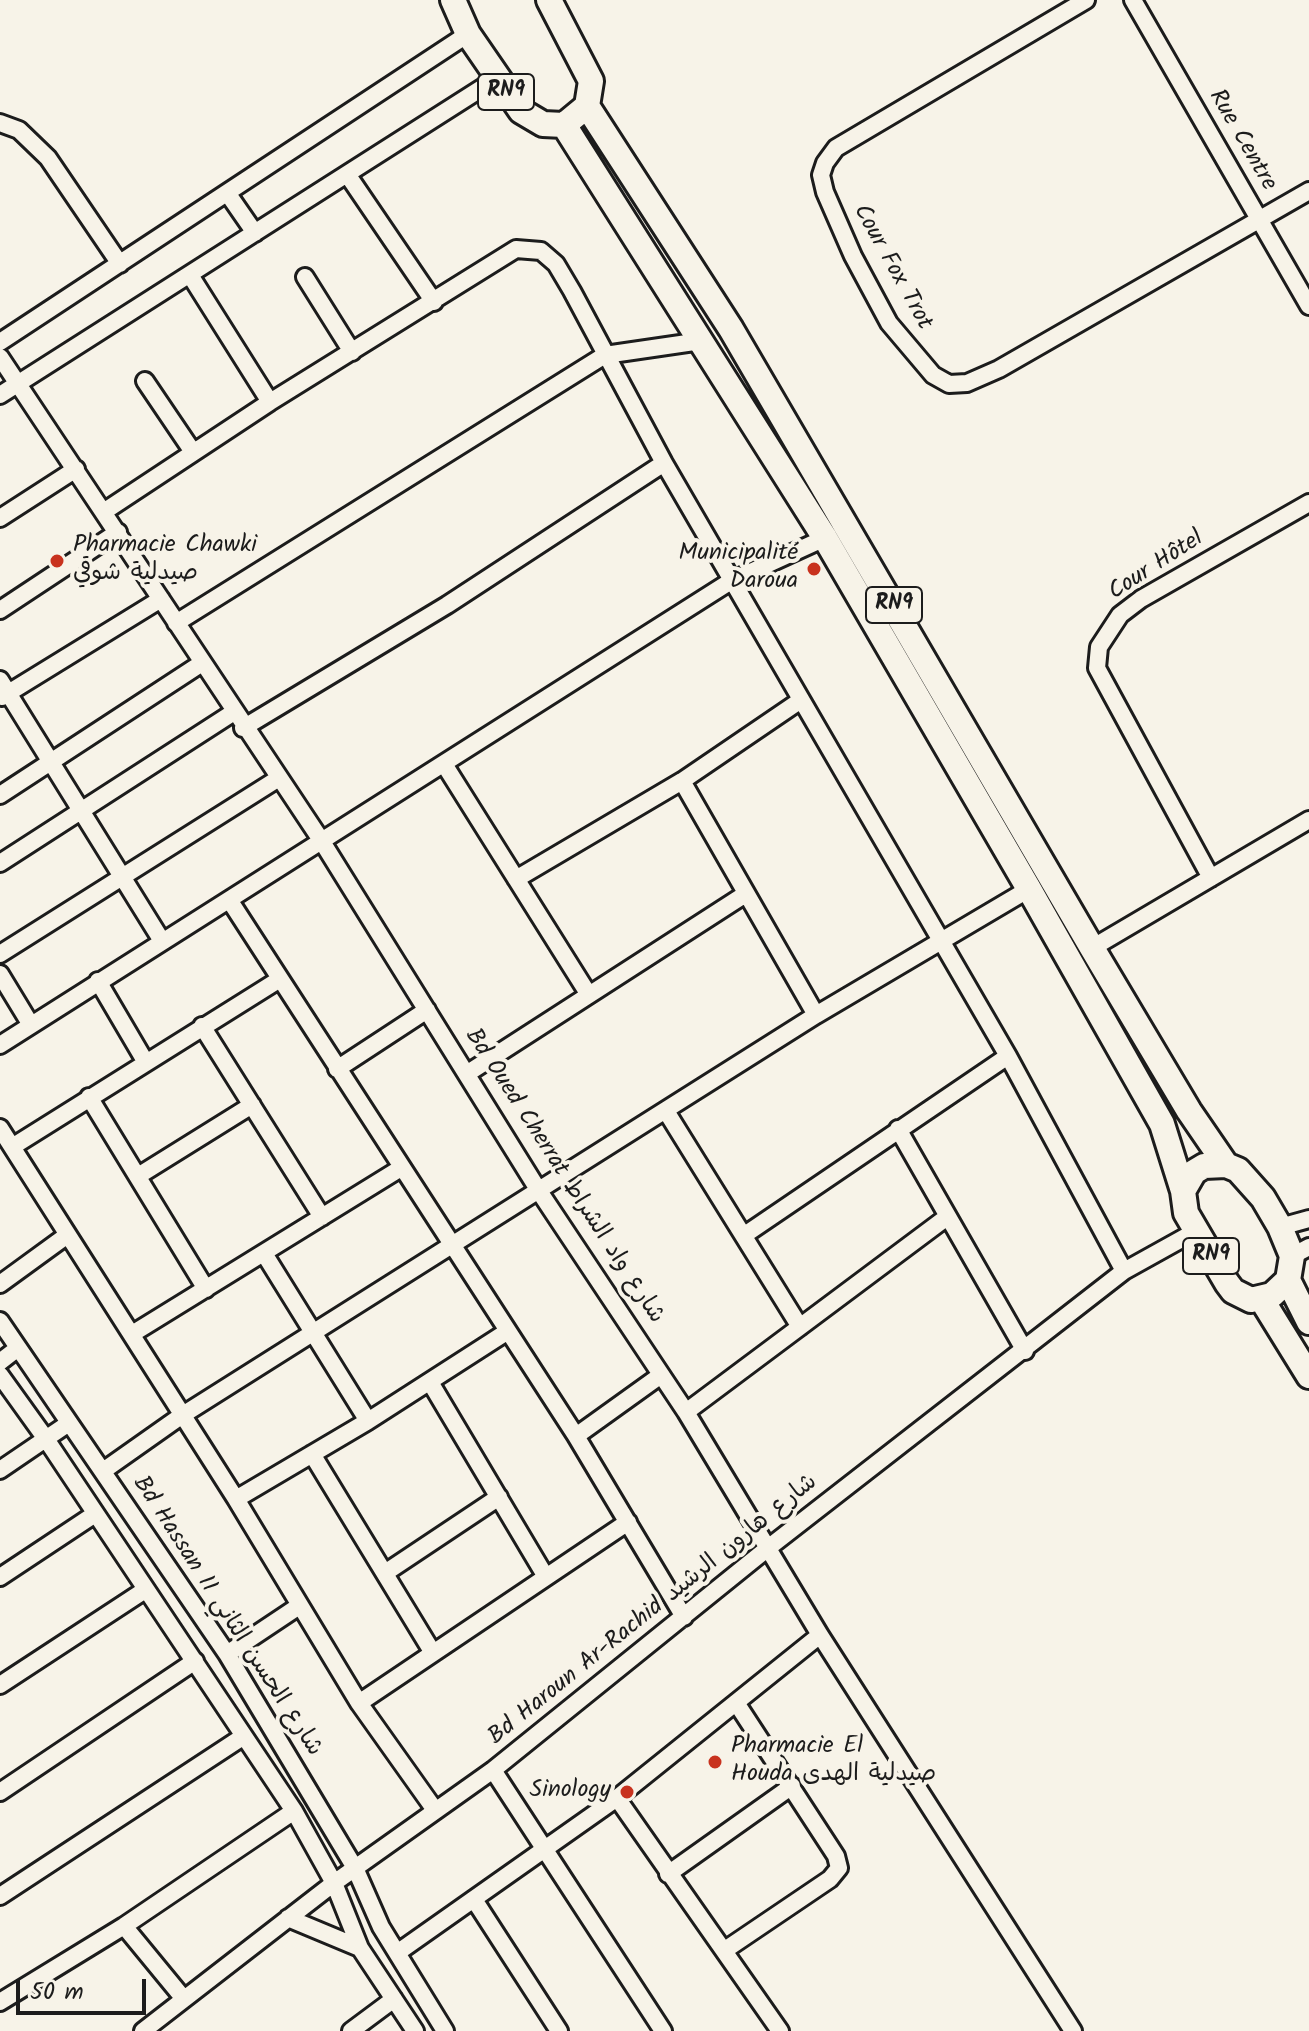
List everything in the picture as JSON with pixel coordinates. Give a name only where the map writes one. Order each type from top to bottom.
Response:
[{"type":"highway","name":"RN9","points":[[453,0],[468,34],[496,79],[531,119],[543,124],[564,125],[587,106],[591,81],[549,0]]},
{"type":"highway","name":"RN9","points":[[587,106],[731,329],[1189,1111],[1226,1165],[1247,1178],[1280,1227],[1297,1261],[1309,1322]]},
{"type":"highway","name":"RN9","points":[[564,125],[825,538],[1029,889],[1162,1124],[1183,1191],[1186,1213],[1233,1291],[1251,1300],[1262,1300],[1297,1261]]},
{"type":"highway","points":[[1183,1191],[1194,1172],[1204,1166],[1226,1165]]},
{"type":"highway","name":"RN9","points":[[1262,1300],[1309,1376]]},
{"type":"street","name":"Cour Fox Trot","points":[[1086,0],[836,148],[825,163],[821,175],[825,192],[853,256],[889,323],[917,362],[949,384],[967,383],[1143,289],[1309,191]]},
{"type":"street","name":"Rue Centre","points":[[1133,0],[1309,306]]},
{"type":"street","points":[[0,342],[468,34]]},
{"type":"street","points":[[0,395],[496,79]]},
{"type":"street","points":[[0,123],[19,130],[48,158],[120,264]]},
{"type":"street","points":[[347,174],[434,302]]},
{"type":"street","points":[[228,194],[255,233]]},
{"type":"street","points":[[105,511],[270,402],[516,249],[527,247],[541,251],[556,264],[731,581],[1008,1056],[1124,1271]]},
{"type":"street","points":[[190,275],[270,402]]},
{"type":"street","points":[[305,277],[352,352]]},
{"type":"street","points":[[176,623],[605,355],[701,341]]},
{"type":"street","name":"Bd Oued Cherrat شارع واد الشراط","points":[[0,357],[105,511],[243,728],[321,840],[539,1191],[686,1412],[820,1635],[1073,2031]]},
{"type":"street","points":[[145,381],[193,452]]},
{"type":"street","points":[[243,728],[447,605],[664,463]]},
{"type":"street","points":[[0,518],[76,469]]},
{"type":"street","name":"Cour Hôtel","points":[[1211,878],[1097,668],[1099,647],[1120,615],[1141,599],[1309,503]]},
{"type":"street","points":[[0,610],[118,532]]},
{"type":"street","points":[[0,1045],[731,581],[825,538]]},
{"type":"street","points":[[161,599],[3,690],[52,761],[162,941]]},
{"type":"street","points":[[0,795],[202,663]]},
{"type":"street","points":[[516,879],[682,781],[801,700]]},
{"type":"street","points":[[0,863],[234,712]]},
{"type":"street","points":[[444,764],[589,995]]},
{"type":"street","points":[[0,954],[279,778]]},
{"type":"street","points":[[682,781],[744,895],[816,1015]]},
{"type":"street","points":[[1092,948],[1309,820]]},
{"type":"street","points":[[103,1471],[181,1416],[816,1015],[1029,889]]},
{"type":"street","points":[[468,1073],[744,895]]},
{"type":"street","points":[[230,901],[450,1246],[576,1436],[684,1617]]},
{"type":"street","points":[[0,974],[31,1025]]},
{"type":"street","points":[[12,1147],[280,979]]},
{"type":"street","points":[[98,981],[145,1061]]},
{"type":"street","points":[[337,1069],[427,1010]]},
{"type":"street","points":[[202,1026],[322,1217]]},
{"type":"street","points":[[746,1234],[1008,1056]]},
{"type":"street","points":[[89,1097],[206,1289]]},
{"type":"street","points":[[138,1176],[252,1105]]},
{"type":"street","points":[[666,1111],[746,1234],[800,1327]]},
{"type":"street","points":[[0,1128],[236,1499],[359,1703],[435,1810]]},
{"type":"street","points":[[898,1129],[1025,1351]]},
{"type":"street","points":[[132,1334],[265,1255],[401,1168]]},
{"type":"street","points":[[686,1412],[947,1217]]},
{"type":"street","points":[[1280,1227],[1309,1219]]},
{"type":"street","name":"Bd Haroun Ar-Rachid شارع هارون الرشيد","points":[[143,2031],[334,1883],[493,1770],[768,1548],[1124,1271],[1196,1231]]},
{"type":"street","points":[[0,1284],[66,1236]]},
{"type":"street","points":[[265,1255],[368,1421]]},
{"type":"street","name":"Bd Hassan II شارع الحسن الثاني","points":[[0,1321],[227,1654],[355,1868],[367,1899],[445,2031]]},
{"type":"street","points":[[236,1499],[368,1421],[508,1331]]},
{"type":"street","points":[[0,1362],[18,1348]]},
{"type":"street","name":"Bd Hassan II شارع الحسن الثاني","points":[[0,1375],[294,1811],[334,1883],[360,1948],[415,2031]]},
{"type":"street","points":[[576,1436],[661,1375]]},
{"type":"street","points":[[430,1382],[546,1577]]},
{"type":"street","points":[[0,1470],[69,1423]]},
{"type":"street","points":[[312,1454],[433,1653]]},
{"type":"street","points":[[385,1573],[499,1497]]},
{"type":"street","points":[[0,1577],[95,1514]]},
{"type":"street","points":[[359,1703],[628,1522]]},
{"type":"street","points":[[0,1685],[145,1590]]},
{"type":"street","points":[[227,1654],[299,1606]]},
{"type":"street","points":[[397,1953],[475,1901],[617,1798],[820,1635]]},
{"type":"street","points":[[0,1792],[195,1661]]},
{"type":"street","points":[[725,1950],[830,1879],[839,1868],[836,1856],[737,1704]]},
{"type":"street","points":[[0,1896],[244,1736]]},
{"type":"street","points":[[493,1770],[663,2031]]},
{"type":"street","points":[[668,1874],[792,1786]]},
{"type":"street","points":[[617,1798],[780,2031]]},
{"type":"street","points":[[0,2002],[124,1926],[294,1811]]},
{"type":"street","points":[[475,1901],[559,2031]]},
{"type":"street","points":[[288,1918],[360,1948]]},
{"type":"street","points":[[124,1926],[184,1999]]},
{"type":"street","points":[[351,2031],[394,1999]]},
{"type":"place","name":"Pharmacie Chawki صيدلية شوقي","points":[[57,561]]},
{"type":"place","name":"Municipalité Daroua","points":[[814,569]]},
{"type":"place","name":"Pharmacie El Houda صيدلية الهدى","points":[[715,1762]]},
{"type":"place","name":"Sinology","points":[[627,1792]]}]
